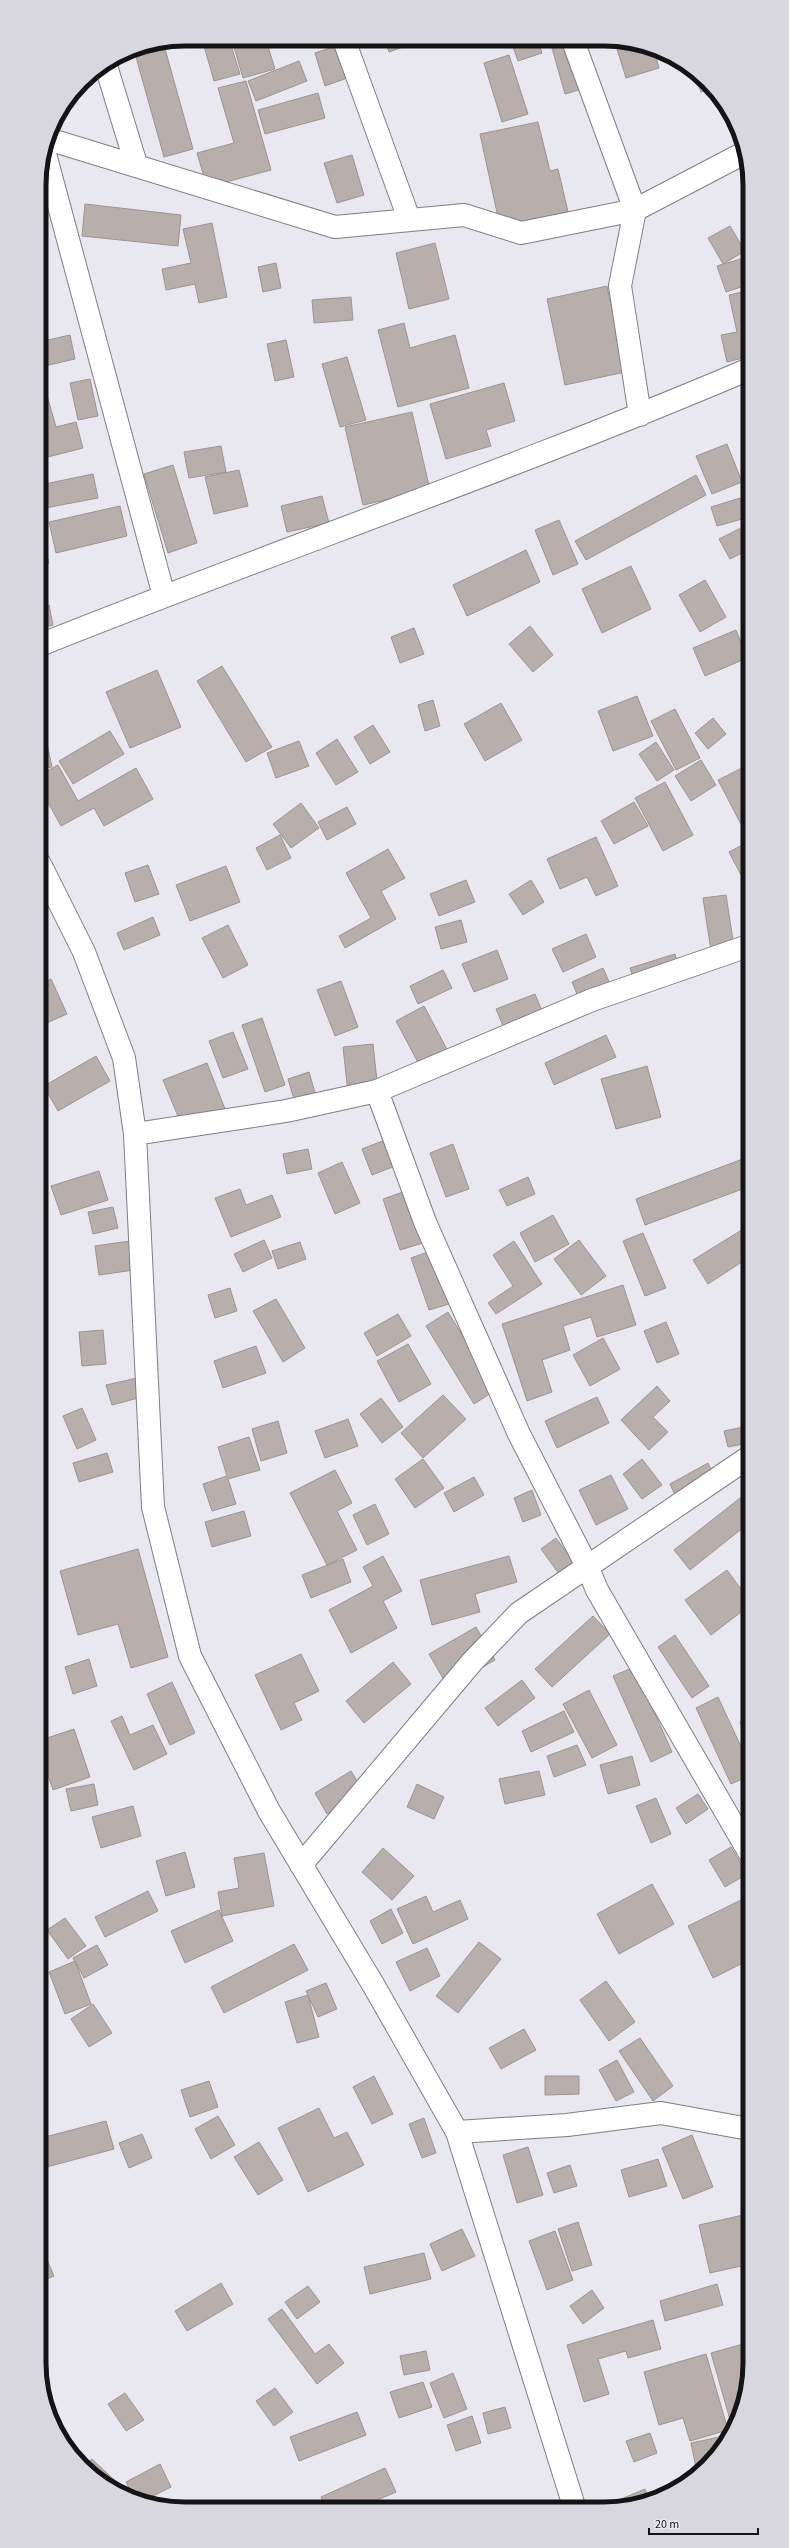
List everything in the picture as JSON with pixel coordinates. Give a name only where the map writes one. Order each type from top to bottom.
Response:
[{"type":"street","points":[[346,46],[409,219]]},
{"type":"street","points":[[574,46],[635,210],[620,286],[640,415]]},
{"type":"street","points":[[107,70],[136,164]]},
{"type":"street","points":[[53,140],[136,164],[335,227],[464,215],[521,233],[635,210],[739,155]]},
{"type":"street","points":[[47,166],[164,596]]},
{"type":"street","points":[[46,643],[164,596],[640,415],[743,372]]},
{"type":"street","points":[[46,876],[84,952],[124,1058],[135,1134],[153,1507],[190,1656],[269,1811],[374,1986],[457,2132],[573,2502]]},
{"type":"street","points":[[135,1134],[286,1111],[377,1091],[592,1000],[743,948]]},
{"type":"street","points":[[377,1091],[426,1222],[519,1434],[588,1568],[597,1590],[743,1842]]},
{"type":"street","points":[[302,1865],[472,1662],[519,1613],[588,1568],[743,1461]]},
{"type":"street","points":[[457,2132],[567,2125],[661,2113],[743,2128]]},
{"type":"building","points":[[204,46],[231,46],[240,74],[214,81]]},
{"type":"building","points":[[234,46],[268,46],[275,69],[243,78]]},
{"type":"building","points":[[339,46],[350,77],[325,86],[315,53]]},
{"type":"building","points":[[387,46],[406,46],[389,52]]},
{"type":"building","points":[[513,46],[540,46],[542,53],[518,61]]},
{"type":"building","points":[[551,46],[577,46],[589,87],[565,94]]},
{"type":"building","points":[[622,47],[631,49],[656,57],[659,68],[626,78],[617,49]]},
{"type":"building","points":[[165,49],[193,149],[164,157],[136,57]]},
{"type":"building","points":[[509,55],[528,114],[502,122],[484,63]]},
{"type":"building","points":[[299,61],[307,81],[256,101],[248,81]]},
{"type":"building","points":[[246,81],[271,170],[207,187],[197,153],[234,143],[218,88]]},
{"type":"building","points":[[698,84],[706,91],[701,92]]},
{"type":"building","points":[[318,93],[325,118],[265,134],[258,110]]},
{"type":"building","points":[[538,122],[550,171],[558,169],[569,216],[501,231],[480,134]]},
{"type":"building","points":[[352,155],[364,195],[337,203],[324,163]]},
{"type":"building","points":[[85,204],[181,215],[178,246],[82,236]]},
{"type":"building","points":[[212,223],[227,297],[199,303],[195,284],[166,290],[162,269],[191,263],[183,229]]},
{"type":"building","points":[[730,226],[743,248],[743,252],[723,264],[708,238]]},
{"type":"building","points":[[435,243],[449,299],[409,309],[396,253]]},
{"type":"building","points":[[743,258],[743,286],[726,292],[717,266]]},
{"type":"building","points":[[276,263],[281,288],[263,292],[258,267]]},
{"type":"building","points":[[607,286],[625,372],[565,385],[547,299]]},
{"type":"building","points":[[743,292],[743,358],[727,362],[721,335],[737,332],[729,295]]},
{"type":"building","points":[[351,297],[353,320],[314,323],[312,300]]},
{"type":"building","points":[[404,323],[410,348],[455,335],[469,388],[398,407],[378,330]]},
{"type":"building","points":[[70,335],[75,359],[46,366],[46,340]]},
{"type":"building","points":[[286,340],[294,377],[275,381],[267,344]]},
{"type":"building","points":[[347,357],[366,420],[340,427],[322,364]]},
{"type":"building","points":[[90,379],[98,416],[78,420],[70,383]]},
{"type":"building","points":[[504,383],[515,421],[486,430],[491,446],[446,459],[430,404]]},
{"type":"building","points":[[46,392],[56,427],[76,422],[83,448],[46,457]]},
{"type":"building","points":[[412,412],[430,490],[363,505],[345,427]]},
{"type":"building","points":[[727,444],[742,482],[712,494],[696,456]]},
{"type":"building","points":[[221,446],[226,472],[189,478],[184,452]]},
{"type":"building","points":[[173,465],[197,543],[168,553],[144,474]]},
{"type":"building","points":[[239,470],[248,506],[214,514],[205,477]]},
{"type":"building","points":[[93,474],[98,498],[46,508],[46,484]]},
{"type":"building","points":[[696,475],[706,495],[586,560],[575,541]]},
{"type":"building","points":[[322,496],[329,523],[287,532],[281,506]]},
{"type":"building","points":[[740,498],[743,508],[743,519],[717,526],[711,507]]},
{"type":"building","points":[[120,506],[127,536],[56,553],[49,522]]},
{"type":"building","points":[[559,520],[578,564],[553,575],[535,530]]},
{"type":"building","points":[[743,527],[743,552],[730,559],[719,539]]},
{"type":"building","points":[[526,550],[540,582],[467,616],[453,585]]},
{"type":"building","points":[[46,552],[49,563],[46,564]]},
{"type":"building","points":[[631,566],[651,609],[602,633],[582,589]]},
{"type":"building","points":[[705,580],[726,617],[700,632],[679,595]]},
{"type":"building","points":[[49,605],[53,625],[46,627],[46,606]]},
{"type":"building","points":[[530,626],[553,655],[533,672],[509,644]]},
{"type":"building","points":[[414,628],[424,654],[400,663],[391,637]]},
{"type":"building","points":[[736,630],[743,648],[743,660],[705,676],[693,648]]},
{"type":"building","points":[[222,666],[272,747],[246,762],[197,681]]},
{"type":"building","points":[[157,670],[181,727],[130,748],[106,692]]},
{"type":"building","points":[[637,696],[653,736],[613,751],[598,711]]},
{"type":"building","points":[[433,700],[440,726],[425,731],[418,705]]},
{"type":"building","points":[[501,703],[522,740],[485,761],[464,724]]},
{"type":"building","points":[[675,709],[700,758],[676,770],[651,721]]},
{"type":"building","points":[[713,718],[726,734],[708,749],[695,733]]},
{"type":"building","points":[[373,725],[390,752],[370,764],[354,737]]},
{"type":"building","points":[[110,731],[124,754],[73,784],[59,761]]},
{"type":"building","points":[[46,739],[52,767],[46,768]]},
{"type":"building","points":[[337,739],[358,772],[336,785],[316,753]]},
{"type":"building","points":[[299,741],[309,766],[276,778],[267,753]]},
{"type":"building","points":[[656,742],[674,770],[657,781],[639,754]]},
{"type":"building","points":[[701,760],[716,785],[691,801],[675,776]]},
{"type":"building","points":[[58,765],[78,801],[136,768],[153,799],[104,826],[94,808],[61,826],[46,799],[46,772]]},
{"type":"building","points":[[743,768],[743,828],[718,780]]},
{"type":"building","points":[[665,782],[693,835],[663,851],[635,798]]},
{"type":"building","points":[[634,802],[648,826],[614,844],[601,821]]},
{"type":"building","points":[[301,803],[319,828],[291,848],[273,824]]},
{"type":"building","points":[[347,807],[356,824],[327,840],[318,822]]},
{"type":"building","points":[[280,835],[291,858],[267,870],[256,848]]},
{"type":"building","points":[[596,837],[618,886],[596,896],[587,877],[560,889],[547,859]]},
{"type":"building","points":[[743,845],[743,876],[742,877],[729,852]]},
{"type":"building","points":[[388,849],[405,878],[381,891],[396,919],[345,948],[339,936],[371,918],[346,873]]},
{"type":"building","points":[[148,865],[159,894],[135,902],[125,873]]},
{"type":"building","points":[[226,866],[240,902],[190,921],[176,885]]},
{"type":"building","points":[[466,880],[475,902],[439,916],[430,894]]},
{"type":"building","points":[[531,880],[544,902],[523,915],[509,894]]},
{"type":"building","points":[[726,895],[735,953],[712,957],[703,898]]},
{"type":"building","points":[[153,917],[160,935],[124,950],[117,933]]},
{"type":"building","points":[[461,920],[467,942],[441,949],[435,927]]},
{"type":"building","points":[[228,925],[248,965],[223,978],[202,938]]},
{"type":"building","points":[[586,934],[596,957],[563,972],[552,949]]},
{"type":"building","points":[[497,950],[508,979],[474,992],[462,964]]},
{"type":"building","points":[[675,954],[682,977],[637,991],[630,968]]},
{"type":"building","points":[[603,968],[615,995],[583,1009],[572,982]]},
{"type":"building","points":[[443,970],[452,988],[418,1004],[410,986]]},
{"type":"building","points":[[51,979],[67,1014],[46,1023],[46,981]]},
{"type":"building","points":[[341,981],[358,1027],[335,1036],[317,990]]},
{"type":"building","points":[[535,994],[545,1018],[506,1033],[496,1009]]},
{"type":"building","points":[[424,1006],[450,1055],[422,1070],[396,1021]]},
{"type":"building","points":[[262,1018],[285,1085],[265,1092],[242,1025]]},
{"type":"building","points":[[233,1032],[248,1069],[223,1078],[209,1041]]},
{"type":"building","points":[[606,1035],[616,1057],[554,1085],[545,1063]]},
{"type":"building","points":[[373,1044],[379,1099],[349,1102],[343,1047]]},
{"type":"building","points":[[96,1056],[110,1081],[58,1111],[46,1090],[46,1085]]},
{"type":"building","points":[[207,1063],[227,1114],[184,1131],[163,1080]]},
{"type":"building","points":[[647,1066],[661,1117],[616,1129],[601,1079]]},
{"type":"building","points":[[309,1072],[320,1110],[299,1116],[288,1079]]},
{"type":"building","points":[[385,1140],[395,1166],[372,1175],[362,1149]]},
{"type":"building","points":[[453,1144],[469,1189],[446,1197],[430,1153]]},
{"type":"building","points":[[308,1149],[312,1169],[287,1174],[283,1154]]},
{"type":"building","points":[[743,1159],[743,1189],[645,1225],[636,1199]]},
{"type":"building","points":[[342,1162],[360,1203],[335,1214],[318,1173]]},
{"type":"building","points":[[99,1171],[108,1200],[61,1215],[51,1186]]},
{"type":"building","points":[[528,1177],[535,1194],[507,1206],[499,1190]]},
{"type":"building","points":[[240,1189],[246,1205],[272,1195],[281,1217],[231,1237],[215,1198]]},
{"type":"building","points":[[406,1191],[423,1243],[400,1250],[383,1199]]},
{"type":"building","points":[[113,1207],[118,1228],[93,1234],[88,1212]]},
{"type":"building","points":[[553,1215],[569,1244],[535,1262],[520,1233]]},
{"type":"building","points":[[743,1229],[743,1261],[708,1284],[693,1260]]},
{"type":"building","points":[[643,1233],[666,1288],[645,1296],[623,1241]]},
{"type":"building","points":[[137,1240],[141,1269],[99,1275],[95,1246]]},
{"type":"building","points":[[264,1240],[272,1258],[243,1272],[234,1254]]},
{"type":"building","points":[[579,1240],[606,1276],[581,1295],[554,1259]]},
{"type":"building","points":[[514,1241],[542,1284],[496,1314],[488,1303],[513,1286],[493,1255]]},
{"type":"building","points":[[300,1242],[306,1259],[278,1269],[272,1251]]},
{"type":"building","points":[[431,1251],[449,1304],[429,1310],[411,1258]]},
{"type":"building","points":[[623,1285],[636,1325],[597,1337],[591,1317],[563,1326],[570,1350],[542,1360],[552,1392],[527,1401],[502,1324]]},
{"type":"building","points":[[230,1288],[237,1311],[215,1318],[208,1295]]},
{"type":"building","points":[[276,1299],[305,1348],[283,1362],[253,1311]]},
{"type":"building","points":[[448,1312],[496,1390],[474,1404],[426,1326]]},
{"type":"building","points":[[398,1314],[411,1336],[377,1356],[364,1333]]},
{"type":"building","points":[[666,1322],[679,1354],[657,1363],[644,1331]]},
{"type":"building","points":[[103,1330],[106,1364],[82,1366],[79,1332]]},
{"type":"building","points":[[603,1338],[620,1369],[590,1386],[573,1355]]},
{"type":"building","points":[[408,1344],[431,1384],[399,1402],[377,1361]]},
{"type":"building","points":[[256,1346],[266,1373],[223,1388],[214,1361]]},
{"type":"building","points":[[137,1378],[142,1397],[112,1405],[106,1385]]},
{"type":"building","points":[[657,1386],[670,1401],[653,1417],[668,1432],[649,1450],[621,1420]]},
{"type":"building","points":[[443,1395],[466,1419],[423,1458],[401,1433]]},
{"type":"building","points":[[597,1397],[609,1423],[557,1448],[545,1421]]},
{"type":"building","points":[[381,1398],[403,1427],[382,1443],[360,1414]]},
{"type":"building","points":[[82,1408],[96,1440],[77,1449],[63,1416]]},
{"type":"building","points":[[348,1419],[358,1446],[325,1458],[315,1431]]},
{"type":"building","points":[[278,1421],[287,1453],[261,1461],[252,1429]]},
{"type":"building","points":[[743,1427],[743,1444],[728,1447],[724,1431]]},
{"type":"building","points":[[249,1437],[260,1470],[228,1479],[236,1504],[212,1511],[203,1484],[227,1476],[218,1447]]},
{"type":"building","points":[[107,1453],[113,1472],[79,1482],[73,1463]]},
{"type":"building","points":[[423,1459],[444,1488],[415,1508],[395,1479]]},
{"type":"building","points":[[642,1459],[662,1485],[642,1499],[623,1474]]},
{"type":"building","points":[[708,1463],[719,1485],[680,1506],[670,1484]]},
{"type":"building","points":[[335,1470],[352,1503],[337,1511],[357,1550],[327,1565],[290,1493]]},
{"type":"building","points":[[611,1475],[628,1509],[596,1525],[579,1490]]},
{"type":"building","points":[[474,1477],[484,1495],[454,1512],[444,1493]]},
{"type":"building","points":[[532,1490],[541,1515],[523,1522],[514,1498]]},
{"type":"building","points":[[743,1496],[743,1528],[690,1570],[674,1550]]},
{"type":"building","points":[[375,1504],[389,1534],[367,1545],[353,1515]]},
{"type":"building","points":[[244,1511],[251,1536],[212,1547],[205,1522]]},
{"type":"building","points":[[556,1538],[577,1567],[562,1578],[541,1549]]},
{"type":"building","points":[[138,1549],[168,1657],[131,1668],[118,1624],[78,1635],[60,1571]]},
{"type":"building","points":[[383,1556],[402,1591],[383,1601],[397,1628],[351,1653],[329,1610],[373,1586],[363,1567]]},
{"type":"building","points":[[509,1556],[517,1582],[475,1594],[480,1612],[432,1625],[420,1580]]},
{"type":"building","points":[[343,1559],[351,1582],[311,1598],[302,1575]]},
{"type":"building","points":[[727,1570],[743,1592],[743,1611],[711,1635],[685,1600]]},
{"type":"building","points":[[593,1616],[610,1634],[552,1687],[535,1669]]},
{"type":"building","points":[[476,1627],[495,1660],[448,1687],[429,1654]]},
{"type":"building","points":[[675,1635],[709,1686],[692,1698],[658,1647]]},
{"type":"building","points":[[301,1654],[319,1691],[294,1703],[302,1720],[281,1730],[255,1675]]},
{"type":"building","points":[[89,1659],[97,1686],[73,1694],[65,1667]]},
{"type":"building","points":[[393,1662],[411,1684],[364,1723],[346,1701]]},
{"type":"building","points":[[634,1667],[672,1752],[651,1762],[613,1676]]},
{"type":"building","points":[[522,1680],[535,1698],[498,1726],[485,1708]]},
{"type":"building","points":[[172,1682],[195,1733],[170,1745],[147,1694]]},
{"type":"building","points":[[589,1690],[617,1745],[592,1758],[563,1704]]},
{"type":"building","points":[[718,1697],[743,1751],[743,1779],[731,1784],[696,1708]]},
{"type":"building","points":[[564,1711],[574,1732],[531,1752],[522,1731]]},
{"type":"building","points":[[122,1716],[130,1735],[153,1725],[167,1754],[134,1770],[111,1721]]},
{"type":"building","points":[[743,1721],[743,1729],[740,1722]]},
{"type":"building","points":[[74,1729],[90,1777],[53,1790],[46,1770],[46,1738]]},
{"type":"building","points":[[577,1745],[586,1765],[554,1777],[547,1756]]},
{"type":"building","points":[[632,1756],[640,1785],[608,1794],[600,1765]]},
{"type":"building","points":[[351,1771],[364,1792],[327,1814],[315,1793]]},
{"type":"building","points":[[539,1771],[545,1795],[505,1804],[499,1779]]},
{"type":"building","points":[[94,1784],[98,1805],[71,1811],[66,1789]]},
{"type":"building","points":[[417,1784],[444,1797],[434,1819],[407,1807]]},
{"type":"building","points":[[698,1794],[708,1809],[686,1824],[676,1808]]},
{"type":"building","points":[[656,1798],[671,1834],[651,1843],[636,1806]]},
{"type":"building","points":[[133,1806],[141,1836],[101,1848],[92,1817]]},
{"type":"building","points":[[731,1847],[743,1867],[743,1876],[725,1887],[709,1860]]},
{"type":"building","points":[[383,1848],[414,1876],[392,1900],[362,1872]]},
{"type":"building","points":[[185,1852],[195,1887],[166,1896],[156,1861]]},
{"type":"building","points":[[264,1853],[274,1906],[222,1916],[218,1892],[239,1888],[234,1858]]},
{"type":"building","points":[[652,1884],[674,1924],[619,1954],[597,1914]]},
{"type":"building","points":[[148,1891],[158,1911],[105,1937],[95,1917]]},
{"type":"building","points":[[426,1896],[433,1912],[460,1900],[468,1919],[413,1944],[397,1909]]},
{"type":"building","points":[[743,1899],[743,1963],[713,1978],[688,1926]]},
{"type":"building","points":[[391,1909],[403,1933],[382,1944],[370,1921]]},
{"type":"building","points":[[219,1910],[233,1941],[185,1963],[171,1931]]},
{"type":"building","points":[[65,1918],[86,1946],[68,1959],[47,1930]]},
{"type":"building","points":[[479,1942],[501,1959],[458,2013],[436,1996]]},
{"type":"building","points":[[294,1944],[308,1970],[224,2013],[211,1987]]},
{"type":"building","points":[[97,1945],[108,1965],[84,1978],[73,1958]]},
{"type":"building","points":[[427,1948],[440,1976],[410,1991],[396,1962]]},
{"type":"building","points":[[75,1961],[91,2004],[65,2014],[49,1972]]},
{"type":"building","points":[[606,1981],[635,2022],[609,2041],[580,2000]]},
{"type":"building","points":[[326,1983],[337,2009],[318,2017],[306,1991]]},
{"type":"building","points":[[308,1995],[319,2037],[297,2043],[285,2002]]},
{"type":"building","points":[[93,2004],[112,2033],[89,2047],[71,2019]]},
{"type":"building","points":[[524,2029],[536,2050],[501,2069],[489,2048]]},
{"type":"building","points":[[640,2038],[673,2086],[653,2101],[619,2051]]},
{"type":"building","points":[[617,2060],[634,2092],[616,2101],[599,2070]]},
{"type":"building","points":[[374,2076],[393,2114],[372,2124],[353,2087]]},
{"type":"building","points":[[545,2076],[579,2076],[579,2094],[545,2095]]},
{"type":"building","points":[[209,2081],[218,2107],[190,2117],[181,2090]]},
{"type":"building","points":[[319,2108],[334,2138],[347,2132],[364,2165],[308,2192],[278,2128]]},
{"type":"building","points":[[218,2116],[235,2145],[211,2159],[195,2129]]},
{"type":"building","points":[[424,2118],[436,2153],[422,2158],[409,2124]]},
{"type":"building","points":[[106,2121],[114,2149],[46,2167],[46,2137]]},
{"type":"building","points":[[142,2134],[152,2158],[129,2168],[119,2143]]},
{"type":"building","points":[[692,2135],[713,2187],[683,2199],[662,2148]]},
{"type":"building","points":[[259,2142],[283,2180],[258,2195],[234,2157]]},
{"type":"building","points":[[528,2147],[543,2195],[517,2203],[503,2155]]},
{"type":"building","points":[[658,2159],[667,2186],[629,2197],[621,2170]]},
{"type":"building","points":[[570,2165],[577,2186],[554,2193],[547,2173]]},
{"type":"building","points":[[743,2215],[743,2266],[710,2273],[699,2225]]},
{"type":"building","points":[[578,2222],[592,2265],[572,2271],[558,2229]]},
{"type":"building","points":[[462,2229],[475,2256],[442,2271],[430,2244]]},
{"type":"building","points":[[555,2231],[573,2280],[547,2290],[529,2241]]},
{"type":"building","points":[[424,2253],[431,2279],[370,2294],[364,2267]]},
{"type":"building","points":[[46,2258],[54,2276],[46,2279]]},
{"type":"building","points":[[221,2283],[233,2304],[187,2331],[175,2311]]},
{"type":"building","points":[[717,2284],[723,2305],[665,2321],[660,2301]]},
{"type":"building","points":[[308,2286],[320,2302],[297,2319],[285,2302]]},
{"type":"building","points":[[592,2290],[604,2308],[583,2324],[570,2306]]},
{"type":"building","points":[[282,2309],[315,2354],[329,2344],[344,2363],[317,2384],[268,2319]]},
{"type":"building","points":[[653,2320],[661,2349],[628,2358],[626,2351],[598,2359],[609,2394],[584,2402],[567,2345]]},
{"type":"building","points":[[743,2344],[742,2381],[738,2399],[730,2421],[711,2353]]},
{"type":"building","points":[[426,2351],[430,2370],[404,2375],[400,2356]]},
{"type":"building","points":[[706,2354],[727,2427],[725,2431],[690,2441],[683,2418],[659,2425],[644,2372]]},
{"type":"building","points":[[453,2373],[467,2409],[444,2418],[430,2383]]},
{"type":"building","points":[[423,2382],[432,2407],[399,2418],[390,2392]]},
{"type":"building","points":[[275,2388],[293,2412],[274,2426],[256,2401]]},
{"type":"building","points":[[125,2393],[144,2420],[126,2431],[108,2404]]},
{"type":"building","points":[[505,2407],[511,2428],[488,2434],[483,2413]]},
{"type":"building","points":[[357,2412],[366,2435],[299,2461],[290,2437]]},
{"type":"building","points":[[472,2416],[481,2443],[456,2451],[447,2425]]},
{"type":"building","points":[[650,2433],[657,2453],[634,2462],[626,2441]]},
{"type":"building","points":[[722,2436],[708,2455],[696,2466],[691,2443]]},
{"type":"building","points":[[92,2459],[120,2486],[101,2473],[89,2462]]},
{"type":"building","points":[[160,2464],[171,2487],[151,2497],[131,2491],[126,2482]]},
{"type":"building","points":[[385,2468],[396,2492],[372,2502],[323,2502],[321,2497]]},
{"type":"building","points":[[645,2489],[647,2495],[622,2501],[621,2499]]}]
